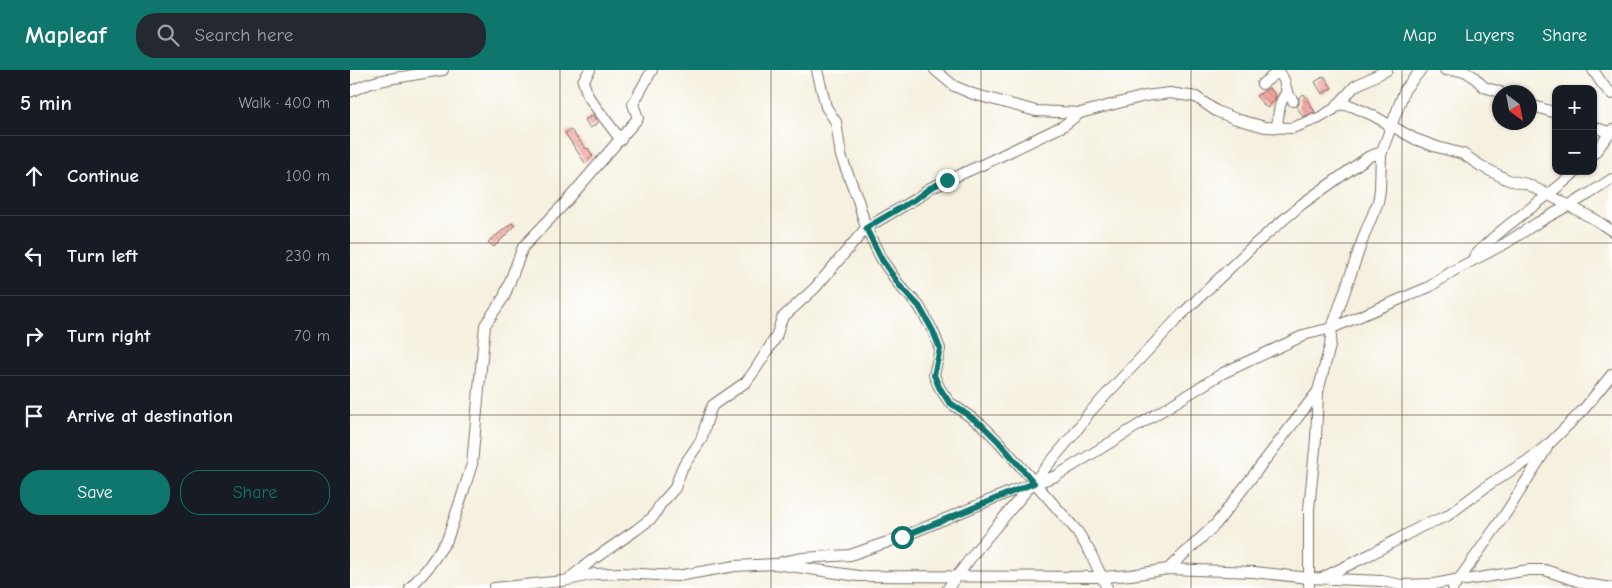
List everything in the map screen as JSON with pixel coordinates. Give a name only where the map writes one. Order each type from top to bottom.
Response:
[{"type":"street","points":[[350,92],[362,85],[394,74],[443,70]]},
{"type":"street","points":[[590,70],[583,81],[588,96],[621,140]]},
{"type":"street","points":[[410,588],[427,570],[447,540],[472,464],[486,326],[504,297],[523,248],[621,140],[638,118],[633,104],[652,70]]},
{"type":"street","points":[[817,70],[826,106],[836,122],[841,156],[858,200],[866,228],[882,260],[900,286],[919,306],[933,331],[940,349],[934,375],[944,394],[949,402],[988,431],[1077,531],[1107,588]]},
{"type":"street","points":[[936,70],[954,86],[973,94],[1036,111],[1080,113],[1136,98],[1170,93],[1196,97],[1216,111],[1236,120],[1277,128],[1292,128],[1319,118],[1334,109],[1355,86],[1388,70]]},
{"type":"street","points":[[1277,128],[1280,106],[1289,80],[1283,70]]},
{"type":"street","points":[[1307,584],[1309,509],[1316,439],[1318,391],[1330,346],[1332,328],[1365,233],[1378,202],[1382,152],[1405,89],[1421,70]]},
{"type":"street","points":[[1445,70],[1464,72],[1474,77],[1484,87],[1492,90]]},
{"type":"street","points":[[1593,70],[1602,86],[1612,94]]},
{"type":"street","points":[[1262,84],[1280,73],[1293,101]]},
{"type":"street","points":[[1338,104],[1352,106],[1415,139],[1463,154],[1508,180],[1527,184],[1549,195],[1612,231]]},
{"type":"street","points":[[1537,106],[1552,112]]},
{"type":"street","points":[[569,579],[654,516],[660,505],[675,488],[682,468],[701,440],[713,405],[746,382],[776,337],[782,318],[815,288],[866,228],[917,198],[930,188],[1063,126],[1080,113]]},
{"type":"street","points":[[1597,128],[1611,132],[1597,150]]},
{"type":"street","points":[[948,588],[956,575],[1034,483],[1089,413],[1181,315],[1254,245],[1302,204],[1368,157],[1382,152]]},
{"type":"street","points":[[1468,263],[1500,231],[1549,195],[1572,175]]},
{"type":"street","points":[[494,588],[596,574],[620,573],[678,576],[736,566],[776,564],[803,558],[850,555],[902,537],[1034,483],[1056,476],[1223,373],[1307,334],[1332,328],[1429,287],[1612,179]]},
{"type":"street","points":[[776,564],[858,576],[1102,576],[1131,575],[1168,569],[1209,572],[1254,572],[1307,584],[1371,554],[1422,526],[1448,516],[1491,483],[1550,443],[1584,409],[1612,374]]},
{"type":"street","points":[[1168,569],[1216,524],[1318,391]]},
{"type":"street","points":[[1453,588],[1506,513],[1550,443]]},
{"type":"street","points":[[1320,579],[1368,580],[1401,585],[1435,584],[1529,570],[1545,570],[1586,584],[1612,588]]},
{"type":"building","points":[[1324,76],[1332,88],[1322,94],[1315,82]]},
{"type":"building","points":[[1269,88],[1276,96],[1267,108],[1256,96]]},
{"type":"building","points":[[1304,94],[1315,112],[1303,117],[1297,107],[1299,97]]},
{"type":"building","points":[[593,115],[598,123],[590,128],[585,120]]},
{"type":"building","points":[[571,130],[593,156],[585,163],[565,133]]},
{"type":"building","points":[[512,223],[515,226],[494,247],[488,242]]},
{"type":"route","points":[[902,537],[1034,483],[999,442],[982,425],[949,402],[939,387],[934,375],[940,349],[933,331],[919,306],[900,286],[882,260],[866,228],[917,198],[930,188],[947,180]]}]
